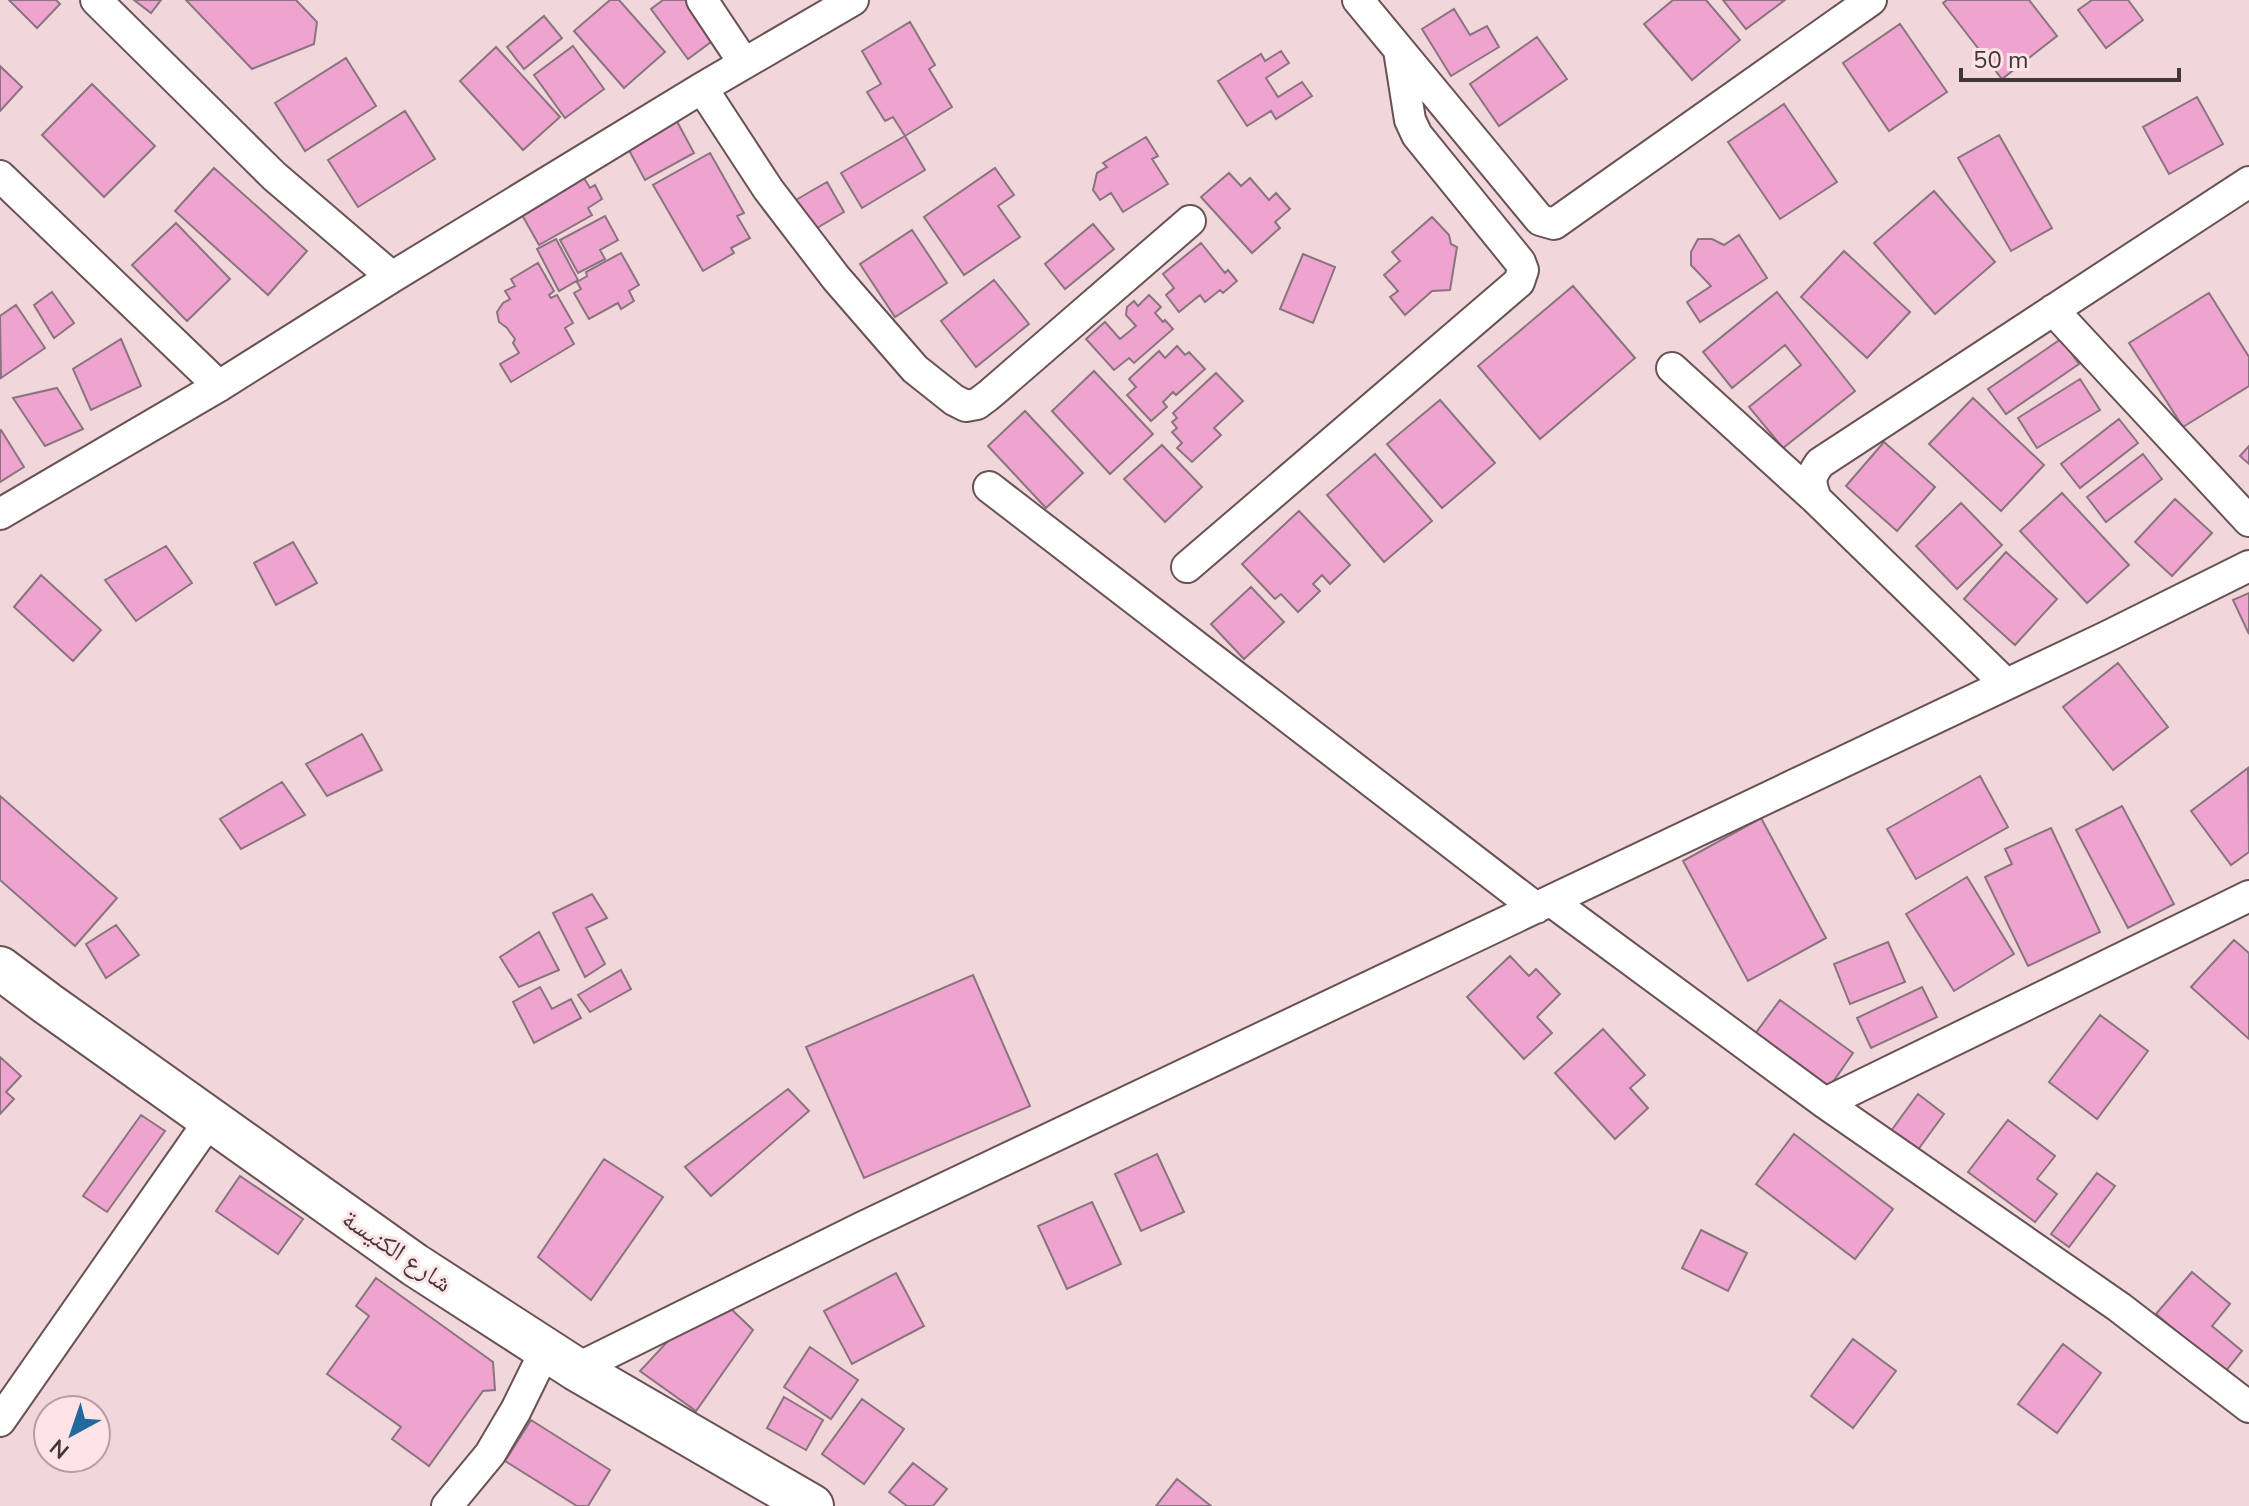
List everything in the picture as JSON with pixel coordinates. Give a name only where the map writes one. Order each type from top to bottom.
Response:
[{"type":"main road","name":"شارع الكنيسة","points":[[0,968],[415,1265],[561,1359],[812,1506]]},
{"type":"street","points":[[96,0],[274,176],[392,277]]},
{"type":"street","points":[[702,0],[744,63]]},
{"type":"street","points":[[0,514],[219,386],[702,88],[853,0]]},
{"type":"street","points":[[1358,0],[1540,220],[1554,224],[1871,0]]},
{"type":"street","points":[[1187,567],[1519,282],[1523,270],[1520,262],[1417,135],[1410,120],[1399,50]]},
{"type":"street","points":[[702,88],[768,189],[836,278],[915,369],[966,406],[977,404],[989,395],[1190,221]]},
{"type":"street","points":[[0,176],[219,386]]},
{"type":"street","points":[[1816,499],[1810,483],[1820,463],[2249,182]]},
{"type":"street","points":[[2053,310],[2249,521]]},
{"type":"street","points":[[1672,368],[1816,499],[2006,684]]},
{"type":"street","points":[[989,487],[1544,904],[2119,1307],[2249,1407]]},
{"type":"street","points":[[447,1506],[490,1454],[516,1410],[561,1359],[863,1227],[2249,566]]},
{"type":"street","points":[[1825,1103],[2249,896]]},
{"type":"street","points":[[0,1421],[210,1120]]},
{"type":"building","points":[[9,0],[56,0],[60,4],[37,28]]},
{"type":"building","points":[[134,0],[161,0],[151,13]]},
{"type":"building","points":[[186,0],[296,0],[317,22],[314,44],[252,69]]},
{"type":"building","points":[[610,0],[619,0],[665,52],[624,88],[574,31]]},
{"type":"building","points":[[663,0],[692,0],[719,36],[688,59],[651,9]]},
{"type":"building","points":[[1673,0],[1706,0],[1740,40],[1692,80],[1644,24]]},
{"type":"building","points":[[1723,0],[1785,0],[1746,29]]},
{"type":"building","points":[[1947,0],[2029,0],[2057,36],[2002,79],[1943,3]]},
{"type":"building","points":[[2092,0],[2128,0],[2143,20],[2106,48],[2078,10]]},
{"type":"building","points":[[1454,9],[1470,35],[1487,26],[1499,47],[1451,76],[1422,29]]},
{"type":"building","points":[[544,16],[562,38],[524,69],[507,47]]},
{"type":"building","points":[[910,22],[935,65],[929,69],[952,107],[905,136],[893,117],[885,121],[867,92],[881,84],[862,51]]},
{"type":"building","points":[[1900,24],[1947,92],[1889,131],[1843,63]]},
{"type":"building","points":[[1537,37],[1567,79],[1499,126],[1470,84]]},
{"type":"building","points":[[573,46],[604,89],[565,118],[534,75]]},
{"type":"building","points":[[496,47],[560,117],[523,150],[460,81]]},
{"type":"building","points":[[1281,51],[1289,63],[1266,78],[1278,97],[1302,82],[1312,96],[1276,119],[1271,111],[1247,126],[1218,81],[1261,54],[1265,61]]},
{"type":"building","points":[[346,58],[376,106],[305,151],[275,103]]},
{"type":"building","points":[[0,66],[22,87],[0,111]]},
{"type":"building","points":[[92,84],[155,146],[104,197],[42,135]]},
{"type":"building","points":[[2197,97],[2223,144],[2169,174],[2143,127]]},
{"type":"building","points":[[1784,104],[1837,182],[1780,219],[1728,142]]},
{"type":"building","points":[[405,111],[435,159],[358,207],[328,160]]},
{"type":"building","points":[[673,114],[694,153],[645,180],[624,141]]},
{"type":"building","points":[[1999,135],[2052,228],[2011,251],[1958,158]]},
{"type":"building","points":[[905,136],[925,170],[862,208],[841,173]]},
{"type":"building","points":[[1146,137],[1158,156],[1152,159],[1168,184],[1123,212],[1111,193],[1100,200],[1093,190],[1097,173],[1107,167],[1103,163]]},
{"type":"building","points":[[710,153],[744,213],[737,216],[750,238],[731,248],[734,253],[703,271],[653,185]]},
{"type":"building","points":[[214,168],[307,251],[268,295],[175,211]]},
{"type":"building","points":[[995,168],[1014,195],[998,206],[1020,237],[964,275],[924,217]]},
{"type":"building","points":[[579,170],[590,188],[595,185],[602,199],[588,208],[592,215],[539,245],[517,206]]},
{"type":"building","points":[[1229,173],[1241,186],[1250,178],[1269,200],[1276,193],[1290,209],[1275,222],[1280,228],[1252,253],[1201,197]]},
{"type":"building","points":[[827,182],[844,212],[812,231],[794,201]]},
{"type":"building","points":[[1934,191],[1995,262],[1935,314],[1874,243]]},
{"type":"building","points":[[605,216],[618,240],[600,250],[605,259],[578,273],[560,240]]},
{"type":"building","points":[[1432,217],[1449,235],[1451,244],[1457,247],[1450,290],[1432,291],[1405,315],[1390,297],[1398,291],[1384,275],[1400,261],[1392,252]]},
{"type":"building","points":[[176,223],[230,279],[187,321],[132,265]]},
{"type":"building","points":[[1093,224],[1114,249],[1065,289],[1045,264]]},
{"type":"building","points":[[912,230],[947,283],[895,317],[860,264]]},
{"type":"building","points":[[1739,235],[1767,278],[1700,322],[1687,302],[1711,286],[1691,265],[1691,252],[1698,239],[1712,239],[1724,245]]},
{"type":"building","points":[[556,239],[578,280],[559,291],[537,249]]},
{"type":"building","points":[[1201,243],[1225,273],[1228,270],[1237,281],[1205,302],[1200,295],[1179,312],[1166,295],[1174,288],[1163,274]]},
{"type":"building","points":[[1844,251],[1910,312],[1867,358],[1801,297]]},
{"type":"building","points":[[621,253],[639,285],[629,291],[634,301],[621,309],[618,303],[589,319],[574,293],[581,289],[577,282],[587,276],[586,272]]},
{"type":"building","points":[[1303,254],[1335,267],[1313,323],[1280,309]]},
{"type":"building","points":[[538,263],[554,291],[549,295],[551,298],[557,295],[573,323],[565,328],[574,344],[511,382],[500,364],[519,353],[513,343],[515,339],[499,322],[497,312],[510,299],[505,291],[515,286],[511,279]]},
{"type":"building","points":[[994,280],[1029,324],[976,367],[941,321]]},
{"type":"building","points":[[1573,286],[1635,358],[1540,439],[1478,366]]},
{"type":"building","points":[[52,292],[74,323],[54,338],[34,305]]},
{"type":"building","points":[[1777,292],[1855,391],[1783,448],[1749,407],[1801,365],[1785,345],[1732,388],[1703,352]]},
{"type":"building","points":[[2209,293],[2249,357],[2249,386],[2183,427],[2129,343]]},
{"type":"building","points":[[1149,295],[1161,307],[1155,313],[1173,329],[1134,363],[1129,358],[1114,370],[1086,339],[1105,322],[1120,339],[1136,326],[1126,315],[1127,307],[1134,301],[1138,306]]},
{"type":"building","points":[[16,305],[45,348],[1,378],[0,316]]},
{"type":"building","points":[[121,339],[141,386],[91,410],[73,369]]},
{"type":"building","points":[[2061,339],[2079,364],[2006,414],[1988,389]]},
{"type":"building","points":[[1177,346],[1185,355],[1189,352],[1205,369],[1176,395],[1173,392],[1163,402],[1167,407],[1151,421],[1127,395],[1136,387],[1129,379],[1159,351],[1165,358]]},
{"type":"building","points":[[1094,371],[1153,434],[1110,474],[1052,411]]},
{"type":"building","points":[[1216,373],[1243,401],[1214,428],[1221,435],[1192,462],[1177,448],[1182,443],[1172,432],[1177,428],[1172,422],[1177,418],[1173,413]]},
{"type":"building","points":[[2080,379],[2100,410],[2037,448],[2018,418]]},
{"type":"building","points":[[57,388],[83,429],[45,446],[13,398]]},
{"type":"building","points":[[1973,398],[2044,465],[2001,511],[1929,444]]},
{"type":"building","points":[[1440,400],[1495,463],[1442,508],[1387,444]]},
{"type":"building","points":[[1025,411],[1083,473],[1046,508],[988,446]]},
{"type":"building","points":[[2119,419],[2138,443],[2080,488],[2061,464]]},
{"type":"building","points":[[0,431],[24,467],[0,482]]},
{"type":"building","points":[[1884,442],[1935,487],[1897,531],[1846,486]]},
{"type":"building","points":[[1162,445],[1202,487],[1165,522],[1124,479]]},
{"type":"building","points":[[2249,446],[2249,464],[2240,456]]},
{"type":"building","points":[[1375,454],[1432,521],[1384,562],[1327,495]]},
{"type":"building","points":[[2143,454],[2162,479],[2106,522],[2087,497]]},
{"type":"building","points":[[2062,493],[2129,565],[2087,603],[2020,531]]},
{"type":"building","points":[[2175,499],[2212,533],[2172,576],[2135,542]]},
{"type":"building","points":[[1961,503],[2002,545],[1957,589],[1916,546]]},
{"type":"building","points":[[1299,511],[1350,565],[1330,584],[1322,575],[1313,584],[1320,591],[1298,612],[1281,594],[1275,599],[1242,564]]},
{"type":"building","points":[[293,542],[317,583],[276,605],[254,563]]},
{"type":"building","points":[[166,546],[192,583],[136,621],[105,580]]},
{"type":"building","points":[[2006,552],[2057,599],[2015,645],[1964,599]]},
{"type":"building","points":[[41,575],[101,630],[73,661],[14,607]]},
{"type":"building","points":[[1251,587],[1284,622],[1244,659],[1211,624]]},
{"type":"building","points":[[2249,593],[2249,634],[2233,600]]},
{"type":"building","points":[[2118,663],[2168,727],[2113,770],[2063,707]]},
{"type":"building","points":[[362,734],[382,770],[327,796],[306,764]]},
{"type":"building","points":[[2248,768],[2249,852],[2231,865],[2191,811]]},
{"type":"building","points":[[1980,776],[2008,827],[1916,879],[1887,829]]},
{"type":"building","points":[[282,782],[305,815],[241,849],[220,819]]},
{"type":"building","points":[[0,796],[117,898],[75,946],[0,880]]},
{"type":"building","points":[[2122,806],[2174,904],[2128,928],[2076,830]]},
{"type":"building","points":[[1761,818],[1826,938],[1748,981],[1683,861]]},
{"type":"building","points":[[2051,828],[2100,932],[2028,966],[1985,877],[2012,864],[2005,849]]},
{"type":"building","points":[[1967,877],[2014,954],[1954,991],[1906,914]]},
{"type":"building","points":[[592,894],[607,918],[586,928],[605,964],[585,977],[553,913]]},
{"type":"building","points":[[116,925],[139,955],[106,978],[86,944]]},
{"type":"building","points":[[539,932],[559,970],[519,987],[500,957]]},
{"type":"building","points":[[2234,940],[2249,953],[2249,1039],[2191,987]]},
{"type":"building","points":[[1888,942],[1905,982],[1850,1004],[1834,964]]},
{"type":"building","points":[[1510,956],[1529,976],[1536,969],[1560,994],[1537,1017],[1552,1033],[1524,1059],[1467,997]]},
{"type":"building","points":[[621,970],[631,989],[590,1012],[578,995]]},
{"type":"building","points":[[973,975],[1030,1106],[864,1178],[806,1047]]},
{"type":"building","points":[[540,987],[552,1009],[571,999],[581,1018],[534,1043],[513,1002]]},
{"type":"building","points":[[1922,987],[1937,1017],[1871,1048],[1857,1018]]},
{"type":"building","points":[[1780,1000],[1853,1053],[1826,1092],[1752,1038]]},
{"type":"building","points":[[2100,1015],[2148,1051],[2097,1119],[2049,1082]]},
{"type":"building","points":[[1603,1029],[1645,1075],[1630,1088],[1648,1108],[1615,1139],[1555,1073]]},
{"type":"building","points":[[0,1057],[21,1076],[6,1092],[14,1099],[0,1114]]},
{"type":"building","points":[[788,1089],[809,1111],[711,1196],[685,1167]]},
{"type":"building","points":[[1918,1094],[1944,1114],[1917,1151],[1891,1131]]},
{"type":"building","points":[[141,1115],[165,1131],[107,1212],[83,1196]]},
{"type":"building","points":[[2008,1120],[2055,1156],[2037,1179],[2057,1194],[2035,1222],[1968,1172]]},
{"type":"building","points":[[1794,1134],[1893,1209],[1855,1259],[1756,1184]]},
{"type":"building","points":[[1157,1154],[1184,1212],[1141,1231],[1115,1174]]},
{"type":"building","points":[[604,1159],[663,1197],[591,1300],[538,1257]]},
{"type":"building","points":[[2097,1173],[2115,1186],[2069,1247],[2051,1234]]},
{"type":"building","points":[[240,1176],[303,1219],[278,1254],[216,1211]]},
{"type":"building","points":[[1092,1202],[1121,1264],[1067,1289],[1038,1226]]},
{"type":"building","points":[[1701,1230],[1747,1253],[1728,1291],[1682,1268]]},
{"type":"building","points":[[2192,1272],[2230,1304],[2212,1326],[2242,1351],[2225,1372],[2156,1314]]},
{"type":"building","points":[[896,1273],[924,1326],[852,1364],[824,1311]]},
{"type":"building","points":[[376,1278],[493,1362],[495,1390],[483,1391],[429,1466],[392,1439],[401,1427],[327,1374],[369,1316],[356,1306]]},
{"type":"building","points":[[728,1306],[753,1330],[696,1411],[640,1371],[668,1341]]},
{"type":"building","points":[[1853,1339],[1896,1371],[1853,1428],[1811,1396]]},
{"type":"building","points":[[2063,1344],[2101,1373],[2057,1433],[2018,1404]]},
{"type":"building","points":[[810,1347],[858,1380],[831,1419],[784,1387]]},
{"type":"building","points":[[784,1397],[823,1420],[806,1450],[767,1428]]},
{"type":"building","points":[[862,1399],[904,1429],[864,1484],[822,1454]]},
{"type":"building","points":[[531,1420],[610,1470],[588,1506],[577,1506],[505,1461]]},
{"type":"building","points":[[913,1463],[947,1489],[933,1506],[907,1506],[889,1492]]},
{"type":"building","points":[[1177,1479],[1211,1506],[1156,1506]]}]
